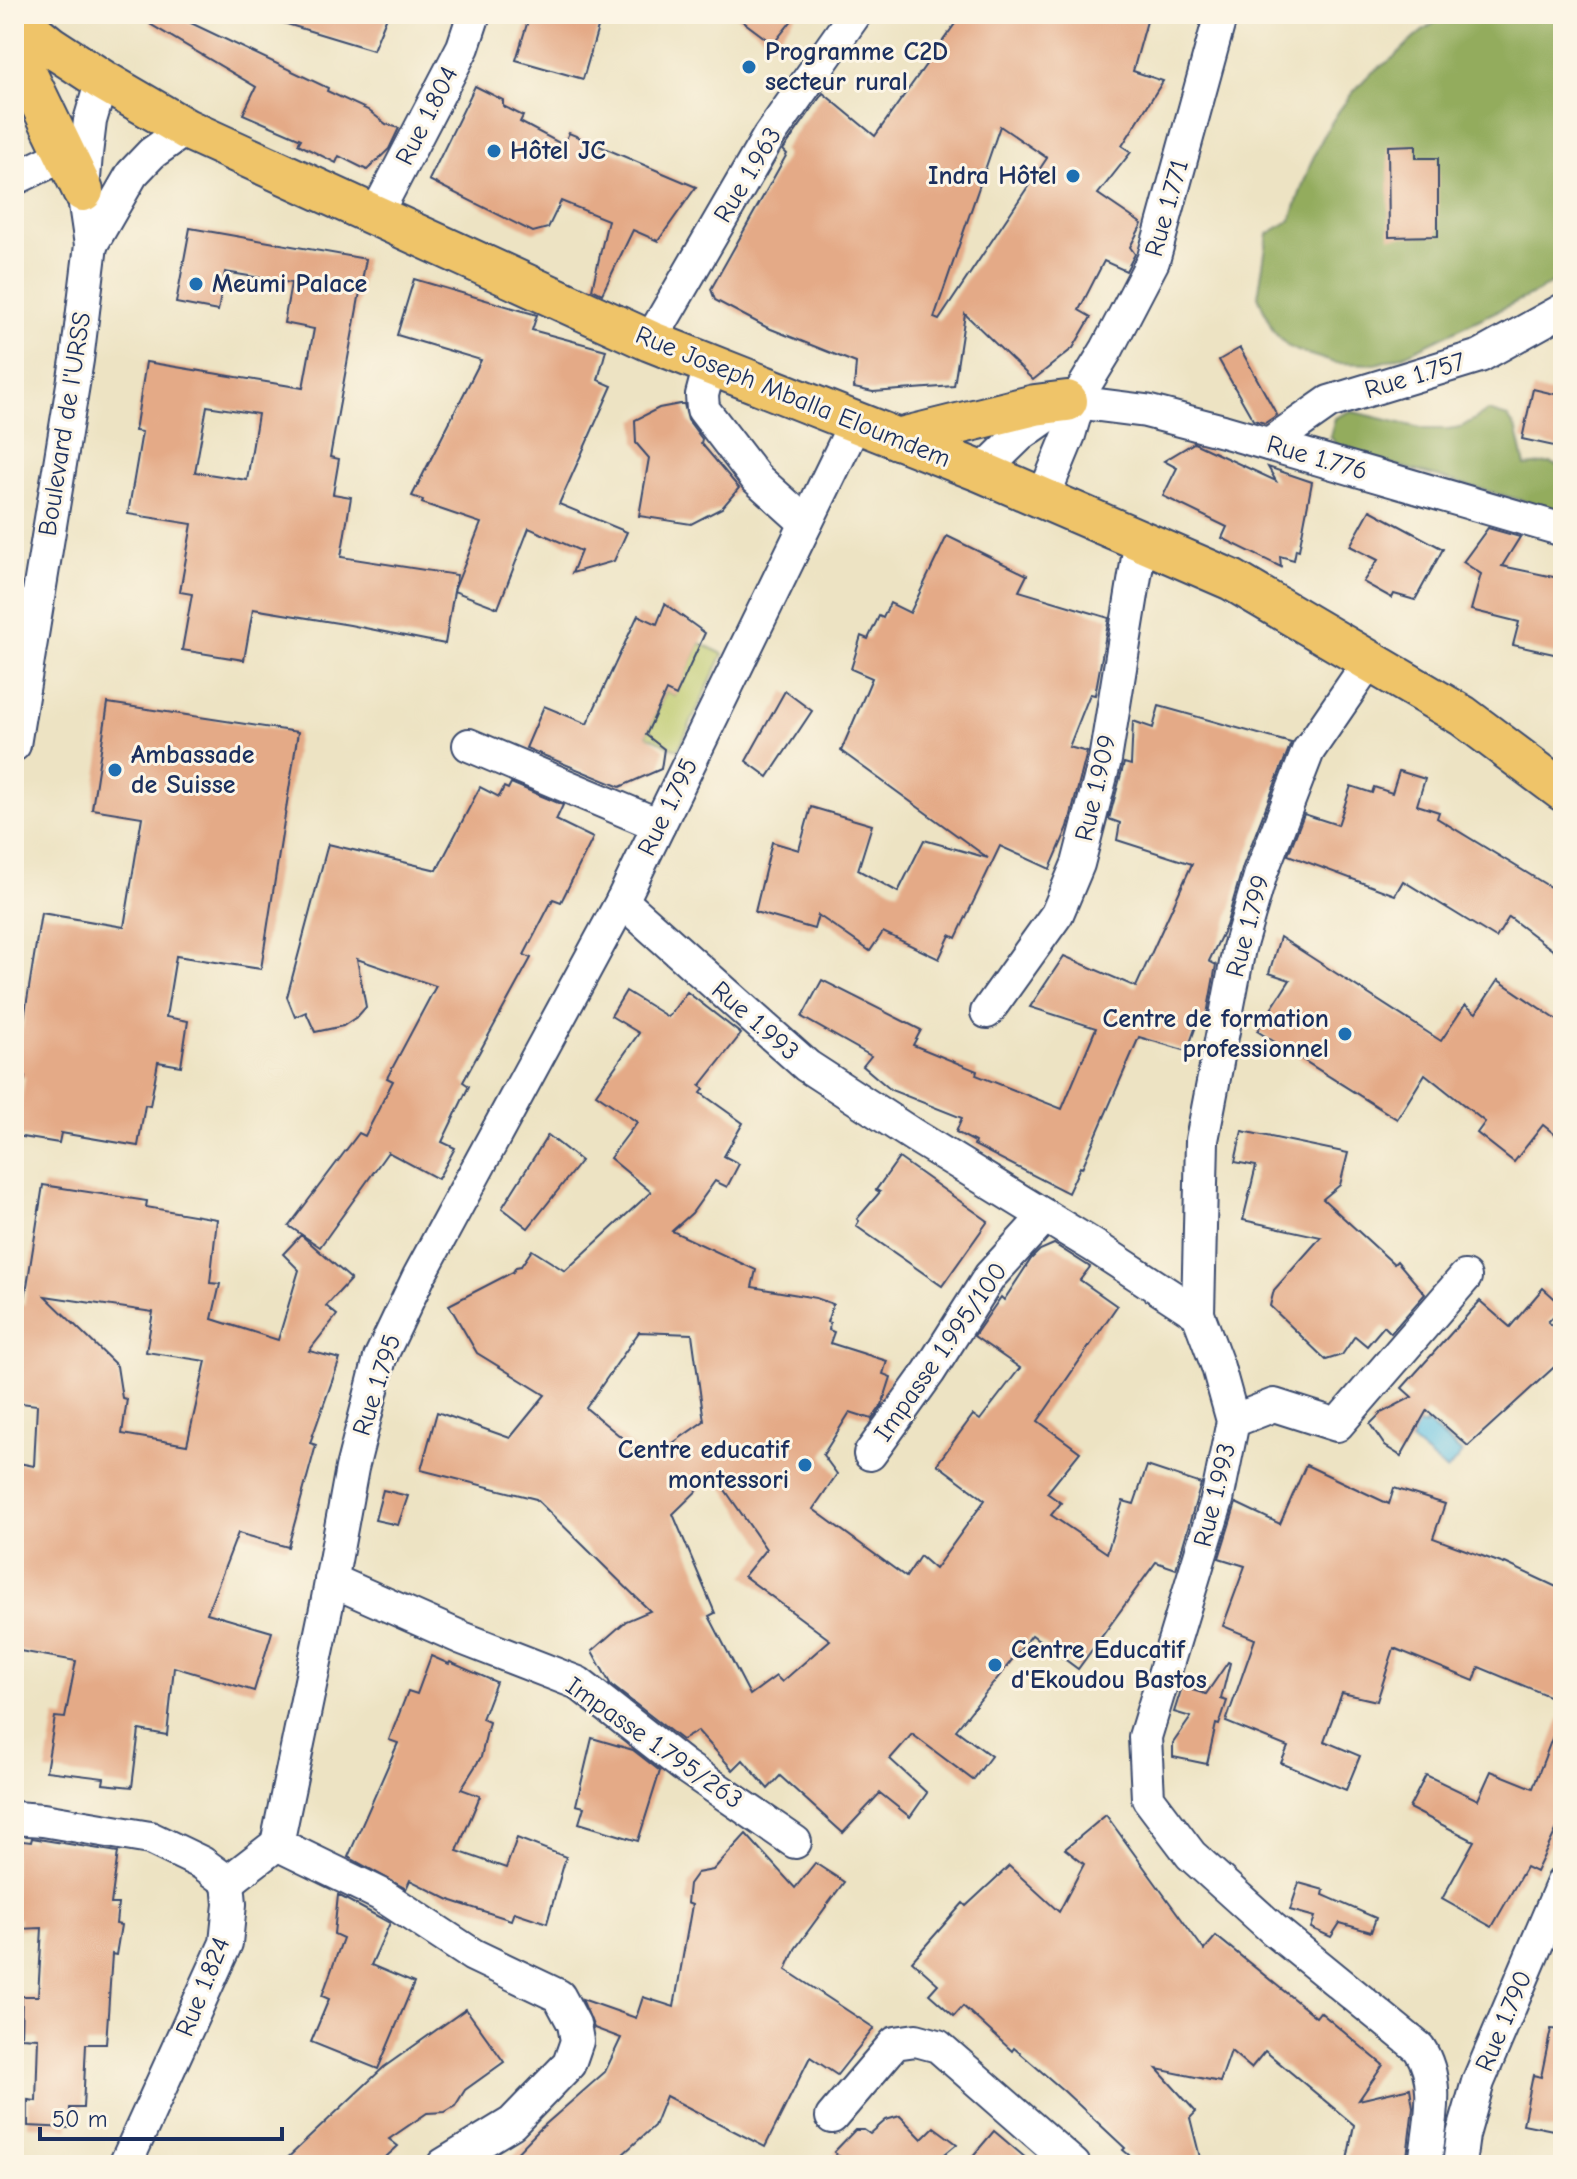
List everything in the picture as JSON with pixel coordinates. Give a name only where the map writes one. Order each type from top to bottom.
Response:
[{"type":"main road","name":"Rue Joseph Mballa Eloumdem","points":[[14,17],[50,46],[102,80],[186,129],[650,341],[982,472],[1232,580],[1371,659],[1463,716],[1563,791]]},
{"type":"main road","points":[[14,48],[83,191]]},
{"type":"main road","points":[[897,439],[1076,398]]},
{"type":"street","name":"Rue 1.804","points":[[375,216],[463,47],[474,14]]},
{"type":"street","name":"Rue 1.963","points":[[650,341],[769,136],[855,14]]},
{"type":"street","name":"Rue 1.771","points":[[1043,498],[1076,398],[1107,349],[1153,261],[1221,14]]},
{"type":"street","points":[[91,245],[83,191],[90,121],[102,80]]},
{"type":"street","points":[[91,245],[132,174],[152,153],[186,129]]},
{"type":"street","points":[[14,179],[64,155]]},
{"type":"street","name":"Boulevard de l'URSS","points":[[14,745],[77,360],[91,245]]},
{"type":"street","name":"Rue 1.757","points":[[1269,444],[1329,402],[1480,356],[1563,310]]},
{"type":"street","points":[[710,365],[702,395],[703,409],[756,478],[806,523]]},
{"type":"street","name":"Rue 1.771","points":[[982,472],[1020,435],[1076,398]]},
{"type":"street","name":"Rue 1.776","points":[[1076,398],[1146,411],[1269,444],[1563,530]]},
{"type":"street","name":"Rue 1.795","points":[[277,1844],[352,1468],[380,1358],[419,1276],[622,901],[855,423]]},
{"type":"street","name":"Rue 1.909","points":[[987,1012],[1057,914],[1078,864],[1105,760],[1141,539]]},
{"type":"street","name":"Rue 1.799","points":[[1198,1314],[1202,1140],[1239,948],[1261,873],[1308,751],[1371,659]]},
{"type":"street","points":[[469,745],[659,825]]},
{"type":"street","name":"Rue 1.993","points":[[622,901],[807,1066],[1198,1314],[1218,1367],[1233,1421],[1217,1500],[1145,1737],[1148,1798],[1191,1855],[1273,1929],[1419,2048],[1432,2075]]},
{"type":"street","name":"Impasse 1.995/100","points":[[870,1454],[929,1372],[990,1276],[1045,1216]]},
{"type":"street","points":[[1233,1421],[1274,1405],[1337,1425],[1465,1277]]},
{"type":"street","name":"Impasse 1.795/263","points":[[331,1580],[462,1638],[578,1683],[684,1766],[795,1842]]},
{"type":"street","points":[[14,1818],[150,1838],[202,1863],[228,1882],[277,1844],[380,1894],[473,1955],[559,1996],[574,2024],[577,2041],[569,2064],[512,2123],[443,2165]]},
{"type":"street","name":"Rue 1.824","points":[[125,2165],[226,1943],[230,1904],[228,1882]]},
{"type":"street","name":"Rue 1.790","points":[[1459,2165],[1463,2135],[1478,2082],[1563,1882]]},
{"type":"street","points":[[832,2117],[895,2043],[916,2040],[938,2046],[1074,2165]]},
{"type":"street","points":[[1425,2165],[1432,2075],[1478,2082]]},
{"type":"green space","points":[[1454,14],[1563,14],[1563,276],[1537,292],[1402,356],[1376,364],[1335,363],[1295,350],[1273,331],[1258,296],[1268,234],[1291,220],[1319,145],[1350,95],[1421,32]]},
{"type":"green space","points":[[1350,411],[1425,429],[1461,427],[1488,411],[1508,417],[1517,431],[1525,466],[1550,463],[1563,468],[1563,512],[1341,450],[1330,436],[1335,418]]},
{"type":"green space","points":[[700,643],[723,654],[678,750],[646,735],[666,691],[675,696]]},
{"type":"water","points":[[1426,1423],[1462,1453],[1447,1471],[1411,1441],[1417,1425],[1424,1426]]},
{"type":"building","points":[[155,14],[172,14],[368,110],[386,124],[399,128],[389,149],[367,170],[339,156],[336,163],[298,144],[301,139],[243,114],[256,87],[150,24]]},
{"type":"building","points":[[278,14],[388,14],[373,50],[277,21]]},
{"type":"building","points":[[530,14],[602,14],[583,79],[516,60]]},
{"type":"building","points":[[733,14],[797,14],[773,44]]},
{"type":"building","points":[[962,14],[1149,14],[1133,71],[1163,81],[1122,146],[1131,152],[1098,194],[1142,224],[1130,247],[1135,254],[1126,271],[1104,261],[1079,310],[1091,317],[1073,348],[1033,380],[965,314],[954,386],[873,392],[854,388],[856,363],[766,327],[715,300],[711,289],[787,154],[783,150],[823,93],[875,136]],"holes":[[[1000,126],[1047,158],[939,320],[934,318]]]},
{"type":"building","points":[[475,86],[503,100],[503,106],[523,116],[520,122],[563,145],[569,133],[696,187],[658,241],[633,230],[602,294],[592,289],[608,220],[561,201],[548,228],[533,232],[429,180]]},
{"type":"building","points":[[1416,145],[1416,158],[1438,158],[1438,236],[1389,237],[1388,146]]},
{"type":"building","points":[[190,228],[366,259],[330,457],[339,459],[333,494],[351,497],[341,557],[457,575],[445,644],[253,609],[244,660],[182,650],[192,594],[180,592],[192,524],[128,514],[142,432],[135,431],[146,362],[303,388],[314,329],[284,323],[291,283],[225,272],[218,311],[176,303]],"holes":[[[207,406],[258,414],[247,480],[195,472]]]},
{"type":"building","points":[[414,279],[537,315],[532,330],[606,350],[598,380],[612,386],[559,504],[627,532],[614,561],[572,573],[581,551],[529,528],[498,608],[454,591],[481,523],[422,503],[423,500],[412,496],[481,360],[397,335]]},
{"type":"building","points":[[1240,348],[1277,415],[1265,423],[1253,420],[1219,360]]},
{"type":"building","points":[[1533,389],[1563,396],[1563,448],[1522,439]]},
{"type":"building","points":[[684,404],[688,420],[702,439],[701,443],[739,488],[722,508],[691,524],[639,516],[649,458],[636,443],[635,420],[659,408]]},
{"type":"building","points":[[1194,443],[1276,481],[1268,467],[1312,482],[1299,550],[1296,549],[1294,560],[1280,556],[1281,567],[1222,538],[1227,527],[1163,496],[1177,468],[1164,461]]},
{"type":"building","points":[[1370,510],[1443,549],[1415,600],[1394,594],[1392,598],[1363,582],[1378,560],[1350,546]]},
{"type":"building","points":[[1488,528],[1520,537],[1502,566],[1563,579],[1563,656],[1513,645],[1519,622],[1471,610],[1481,574],[1463,562]]},
{"type":"building","points":[[947,536],[1027,575],[1019,591],[1109,618],[1095,695],[1090,694],[1069,747],[1087,752],[1068,827],[1050,869],[1000,846],[956,938],[950,935],[939,959],[883,932],[870,951],[818,915],[814,929],[755,912],[772,842],[799,850],[811,807],[872,825],[858,870],[898,892],[924,840],[988,858],[841,751],[872,678],[851,669],[861,636],[868,639],[879,616],[883,618],[890,603],[910,613]]},
{"type":"building","points":[[665,604],[705,633],[676,696],[666,691],[646,735],[664,749],[661,769],[620,787],[526,748],[544,706],[587,724],[638,615],[657,624]]},
{"type":"building","points":[[785,691],[812,711],[768,777],[746,761]]},
{"type":"building","points":[[108,703],[298,732],[261,969],[176,956],[166,1017],[188,1021],[181,1066],[158,1062],[150,1106],[145,1105],[138,1146],[61,1133],[59,1143],[16,1136],[25,1077],[15,1075],[41,913],[124,927],[142,817],[92,809]]},
{"type":"building","points":[[1159,706],[1291,743],[1243,866],[1226,926],[1209,961],[1216,965],[1206,1020],[1199,1018],[1187,1051],[1139,1037],[1068,1193],[974,1145],[975,1142],[956,1132],[962,1118],[891,1090],[863,1066],[871,1056],[802,1017],[822,980],[921,1030],[913,1045],[977,1071],[976,1075],[1062,1109],[1096,1028],[1030,1007],[1064,956],[1136,987],[1192,864],[1117,840],[1120,823],[1109,819],[1124,763],[1131,765],[1133,721],[1153,728]]},
{"type":"building","points":[[1399,771],[1425,779],[1417,805],[1439,812],[1437,818],[1563,895],[1563,958],[1509,917],[1496,938],[1403,881],[1395,895],[1288,855],[1304,814],[1338,825],[1351,786],[1372,793],[1374,787],[1392,793]]},
{"type":"building","points":[[511,783],[563,805],[556,820],[593,838],[561,902],[553,899],[524,955],[531,958],[463,1082],[469,1086],[442,1142],[455,1148],[438,1179],[388,1152],[320,1247],[289,1226],[359,1133],[365,1136],[393,1081],[387,1078],[436,986],[357,959],[366,1007],[358,1016],[343,1026],[315,1032],[306,1012],[295,1017],[287,997],[328,844],[437,870],[480,787],[499,797],[504,787],[508,789]]},
{"type":"building","points":[[1280,937],[1441,1041],[1465,1005],[1476,1013],[1498,980],[1563,1024],[1563,1141],[1543,1125],[1514,1162],[1477,1133],[1485,1122],[1425,1074],[1397,1119],[1257,1031],[1290,980],[1269,973]]},
{"type":"building","points":[[626,991],[668,1017],[687,992],[741,1034],[700,1086],[704,1089],[701,1093],[743,1123],[724,1156],[739,1164],[727,1187],[715,1181],[692,1213],[672,1231],[756,1270],[752,1287],[833,1304],[827,1322],[830,1323],[829,1330],[834,1332],[830,1343],[887,1361],[883,1374],[891,1377],[882,1405],[872,1419],[850,1412],[823,1455],[837,1474],[813,1509],[906,1577],[920,1556],[935,1569],[985,1500],[937,1464],[973,1415],[980,1420],[1020,1368],[974,1336],[1001,1297],[1004,1300],[1031,1259],[1040,1250],[1054,1244],[1090,1267],[1080,1280],[1117,1306],[1038,1421],[1080,1452],[1047,1493],[1061,1503],[1051,1515],[1107,1553],[1123,1501],[1134,1504],[1147,1466],[1201,1484],[1176,1569],[1156,1562],[1078,1669],[1032,1635],[956,1730],[991,1756],[973,1780],[912,1734],[890,1759],[927,1793],[910,1817],[880,1793],[843,1833],[780,1776],[768,1789],[743,1760],[733,1770],[698,1731],[682,1740],[611,1685],[592,1651],[626,1621],[650,1611],[536,1499],[421,1470],[437,1412],[510,1438],[545,1395],[477,1353],[449,1305],[513,1272],[532,1250],[565,1271],[651,1192],[610,1158],[637,1122],[596,1094],[639,1033],[611,1016]],"holes":[[[639,1332],[692,1334],[704,1421],[649,1460],[586,1408]],[[714,1474],[766,1549],[744,1576],[830,1640],[782,1682],[776,1676],[750,1695],[709,1616],[715,1613],[673,1514]]]},
{"type":"building","points":[[1242,1131],[1348,1153],[1340,1185],[1323,1199],[1394,1264],[1397,1261],[1425,1294],[1391,1333],[1384,1326],[1367,1346],[1355,1336],[1342,1355],[1326,1360],[1270,1306],[1274,1290],[1321,1237],[1243,1220],[1256,1166],[1235,1162]]},
{"type":"building","points":[[548,1135],[581,1161],[528,1228],[502,1208]]},
{"type":"building","points":[[899,1158],[988,1221],[942,1286],[856,1226],[857,1219],[880,1192],[876,1190]]},
{"type":"building","points":[[43,1185],[147,1201],[146,1207],[217,1219],[210,1283],[220,1284],[212,1319],[278,1340],[299,1270],[283,1254],[301,1235],[351,1279],[326,1306],[337,1315],[309,1351],[340,1359],[310,1443],[316,1445],[288,1547],[238,1533],[207,1613],[272,1632],[254,1691],[174,1667],[167,1735],[139,1730],[132,1787],[103,1784],[104,1778],[46,1771],[55,1717],[65,1718],[76,1661],[14,1650],[14,1462],[34,1466],[37,1405],[14,1402],[14,1323],[17,1303],[24,1305]],"holes":[[[45,1296],[153,1312],[146,1352],[206,1361],[187,1445],[122,1434],[127,1399],[122,1398],[117,1366]]]},
{"type":"building","points":[[1543,1288],[1563,1306],[1548,1322],[1563,1335],[1563,1359],[1468,1446],[1427,1410],[1401,1456],[1385,1446],[1370,1424],[1381,1413],[1412,1397],[1402,1388],[1480,1301],[1510,1327]]},
{"type":"building","points":[[1306,1465],[1389,1504],[1394,1488],[1445,1504],[1433,1538],[1505,1563],[1563,1590],[1563,1702],[1479,1667],[1474,1681],[1394,1648],[1377,1701],[1342,1693],[1324,1741],[1360,1756],[1346,1790],[1281,1763],[1288,1747],[1226,1722],[1255,1639],[1223,1626],[1245,1566],[1219,1558],[1236,1503],[1280,1524]]},
{"type":"building","points":[[383,1490],[408,1496],[398,1525],[375,1520]]},
{"type":"building","points":[[431,1656],[496,1682],[482,1719],[489,1722],[481,1757],[461,1789],[480,1796],[457,1851],[506,1868],[517,1838],[566,1857],[547,1923],[514,1912],[511,1920],[452,1901],[410,1880],[406,1889],[348,1857],[398,1743],[389,1740],[408,1691],[417,1694]]},
{"type":"building","points":[[1228,1662],[1221,1699],[1227,1701],[1219,1725],[1216,1724],[1207,1764],[1173,1757],[1173,1743],[1191,1717],[1174,1712],[1182,1687],[1206,1694]]},
{"type":"building","points":[[1561,1715],[1563,1816],[1536,1872],[1526,1867],[1492,1927],[1442,1899],[1474,1841],[1409,1808],[1426,1775],[1478,1800],[1491,1771],[1533,1788]]},
{"type":"building","points":[[592,1738],[633,1750],[660,1771],[638,1841],[579,1823],[584,1807],[576,1805]]},
{"type":"building","points":[[1106,1815],[1204,1950],[1216,1936],[1316,2017],[1320,2012],[1383,2065],[1359,2100],[1410,2088],[1413,2107],[1406,2165],[1346,2165],[1354,2125],[1265,2051],[1251,2068],[1231,2051],[1220,2082],[1157,2069],[1196,2112],[1190,2118],[1202,2165],[1141,2165],[1064,2091],[1014,2048],[1012,2051],[963,2006],[954,2016],[929,1994],[938,1984],[912,1961],[963,1903],[966,1906],[1009,1866],[1059,1912],[1084,1864],[1065,1849]]},
{"type":"building","points":[[746,1834],[795,1888],[815,1863],[844,1882],[795,1949],[786,1970],[874,2028],[837,2075],[810,2057],[765,2147],[666,2096],[654,2126],[611,2165],[505,2165],[539,2130],[605,2072],[621,2038],[594,2028],[582,1999],[636,2018],[643,1997],[674,2007],[692,1905],[687,1903],[689,1884],[697,1873],[713,1870]]},
{"type":"building","points":[[32,1838],[118,1852],[111,1904],[118,1904],[116,1924],[121,1925],[116,1955],[112,1954],[106,2044],[86,2044],[83,2108],[70,2108],[69,2128],[28,2126],[28,2100],[36,2101],[38,2038],[21,2037],[22,1996],[38,1996],[42,1928],[18,1929],[20,1919],[14,1918],[14,1840],[31,1842]]},
{"type":"building","points":[[1299,1883],[1324,1890],[1323,1895],[1376,1918],[1371,1932],[1340,1923],[1331,1937],[1311,1928],[1315,1917],[1290,1910]]},
{"type":"building","points":[[338,1895],[390,1923],[371,1965],[414,1983],[378,2069],[311,2042],[329,1999],[322,1996],[343,1938],[334,1934]]},
{"type":"building","points":[[466,2009],[504,2062],[465,2090],[455,2106],[445,2112],[427,2113],[389,2139],[398,2146],[377,2165],[280,2165],[384,2067]]},
{"type":"building","points":[[1551,2029],[1563,2030],[1563,2132],[1523,2124],[1533,2075],[1541,2077]]},
{"type":"building","points":[[900,2116],[922,2139],[934,2127],[957,2144],[940,2158],[947,2165],[850,2165],[834,2152],[855,2130],[870,2134],[886,2120]]},
{"type":"building","points":[[994,2131],[1034,2165],[965,2165]]},
{"type":"place","name":"Programme C2D secteur rural","points":[[749,67]]},
{"type":"place","name":"Hôtel JC","points":[[494,151]]},
{"type":"place","name":"Indra Hôtel","points":[[1073,176]]},
{"type":"place","name":"Meumi Palace","points":[[196,284]]},
{"type":"place","name":"Ambassade de Suisse","points":[[115,770]]},
{"type":"place","name":"Centre de formation professionnel","points":[[1345,1034]]},
{"type":"place","name":"Centre educatif montessori","points":[[805,1465]]},
{"type":"place","name":"Centre Educatif d'Ekoudou Bastos","points":[[995,1665]]}]
